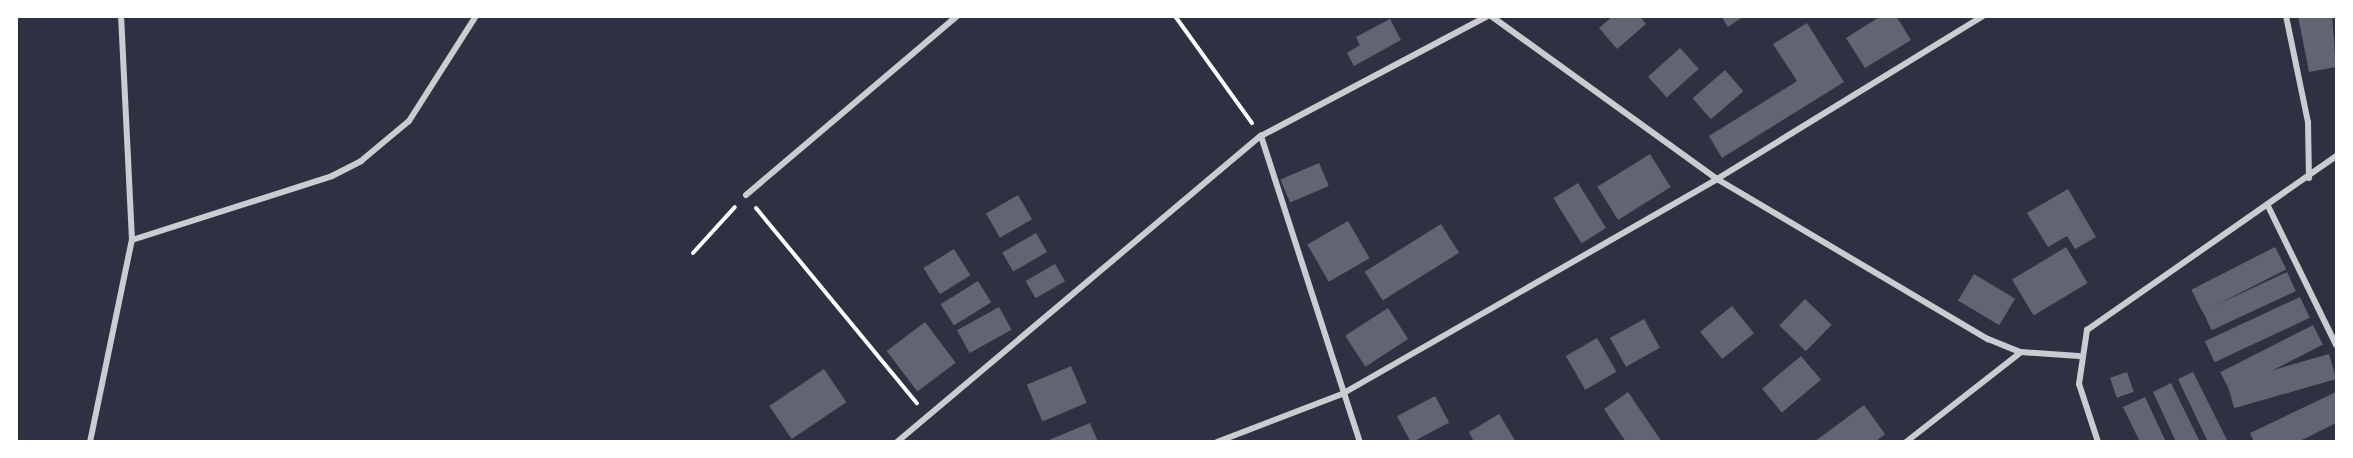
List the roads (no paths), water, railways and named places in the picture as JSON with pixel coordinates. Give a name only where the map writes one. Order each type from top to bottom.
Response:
[{"type":"street","points":[[90,441],[132,240],[121,16]]},
{"type":"street","points":[[132,240],[332,176],[361,160],[409,121],[476,16]]},
{"type":"street","points":[[746,195],[957,16]]},
{"type":"street","points":[[897,441],[928,418],[1261,136],[1489,16],[1717,179],[1989,339],[2022,352],[2079,356]]},
{"type":"street","points":[[1217,441],[1342,394],[1717,179],[1983,16]]},
{"type":"street","points":[[2286,16],[2308,122],[2308,178]]},
{"type":"street","points":[[1261,136],[1342,394],[1360,441]]},
{"type":"street","points":[[2098,441],[2079,384],[2079,356],[2087,330],[2337,156]]},
{"type":"street","points":[[2268,206],[2337,345]]},
{"type":"street","points":[[1906,441],[2022,352]]}]
